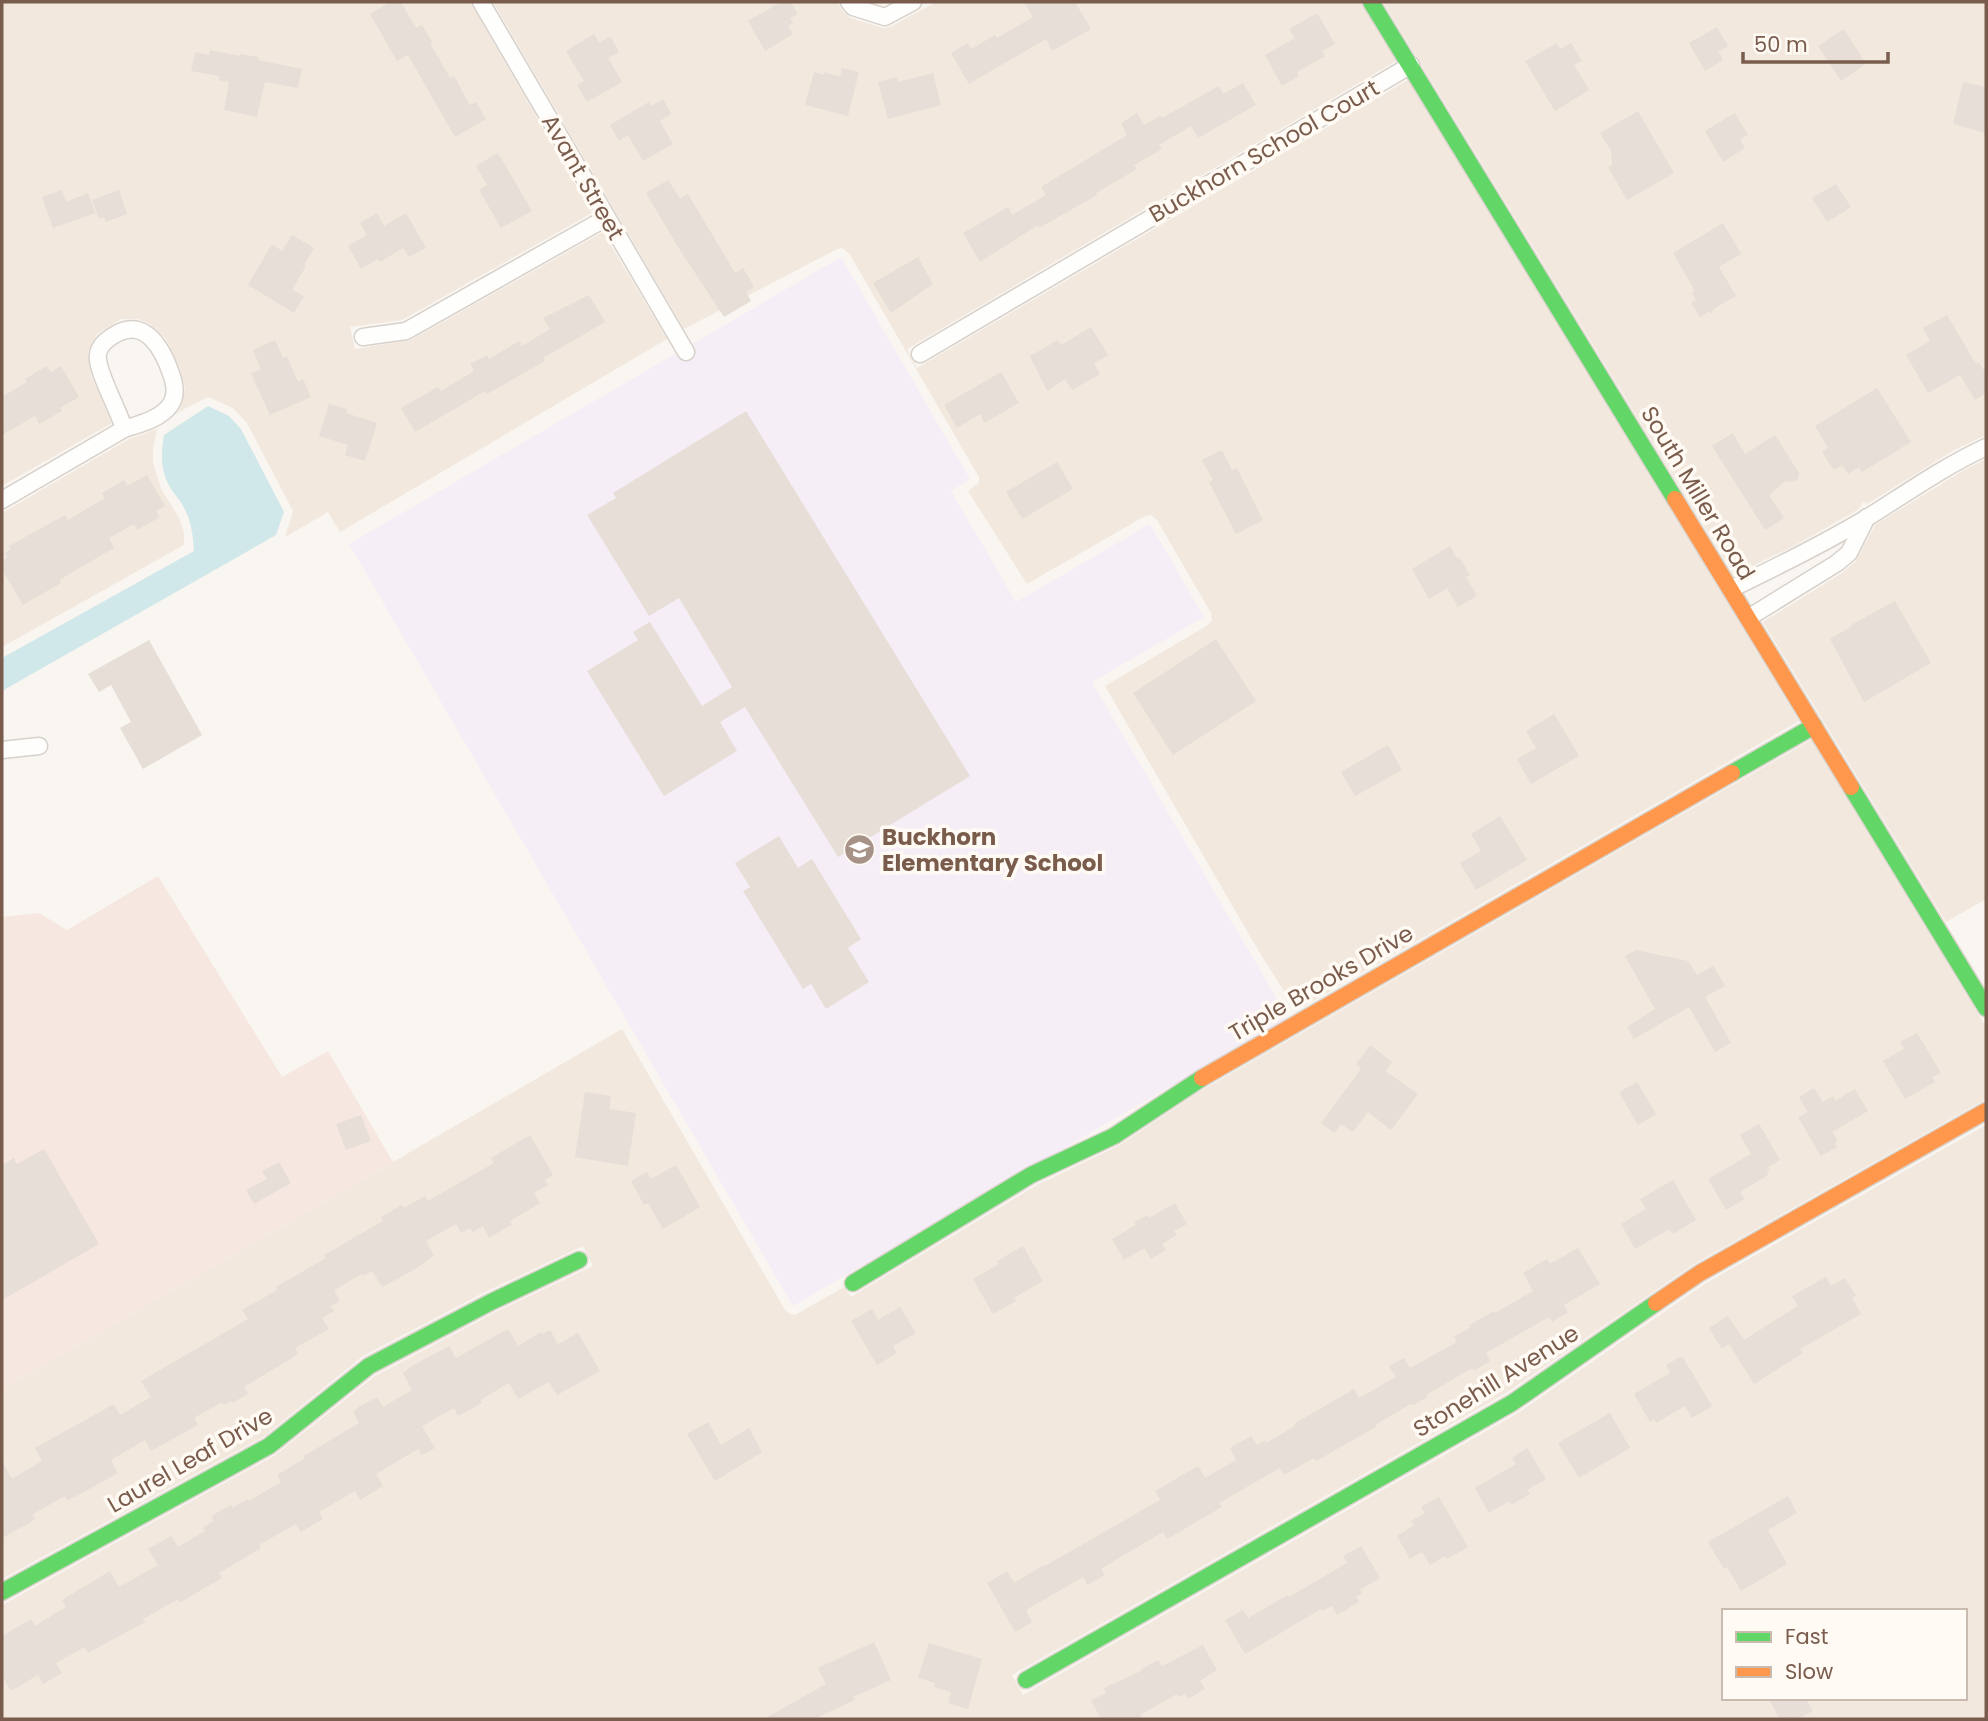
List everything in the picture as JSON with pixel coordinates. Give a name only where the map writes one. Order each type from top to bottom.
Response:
[{"type":"street","name":"Avant Street","points":[[481,2],[686,352]]},
{"type":"street","points":[[849,2],[853,8],[885,17],[913,2]]},
{"type":"street","name":"South Miller Road","points":[[1371,2],[1986,1008]]},
{"type":"street","name":"Buckhorn School Court","points":[[920,354],[1411,65]]},
{"type":"street","points":[[363,337],[406,331],[606,218]]},
{"type":"street","points":[[2,499],[124,429],[146,422],[171,404],[175,390],[159,346],[148,334],[135,329],[123,330],[113,336],[103,343],[98,354],[101,373],[119,411],[124,429]]},
{"type":"street","points":[[1731,589],[1799,556],[1959,460],[1986,447]]},
{"type":"street","points":[[1748,618],[1849,553],[1867,517]]},
{"type":"street","points":[[1799,556],[1812,578]]},
{"type":"street","name":"Triple Brooks Drive","points":[[853,1283],[1031,1175],[1114,1136],[1194,1083],[1814,726]]},
{"type":"street","points":[[2,750],[39,746]]},
{"type":"street","name":"Stonehill Avenue","points":[[1026,1680],[1512,1403],[1700,1273],[1986,1111]]},
{"type":"street","name":"Laurel Leaf Drive","points":[[2,1592],[269,1446],[369,1366],[491,1302],[579,1260]]},
{"type":"shaded area","points":[[2,2],[470,2],[592,213],[402,320],[350,327],[355,349],[411,340],[603,232],[667,339],[340,532],[328,512],[285,537],[293,511],[247,423],[233,408],[208,397],[175,415],[181,408],[185,389],[166,339],[150,324],[138,319],[121,319],[97,334],[88,353],[91,375],[112,423],[2,486]]},
{"type":"shaded area","points":[[493,2],[837,2],[851,18],[883,28],[890,27],[936,2],[1360,2],[1396,61],[907,349],[917,368],[1408,80],[1799,721],[1294,1012],[1296,1010],[1258,950],[1105,686],[1212,621],[1211,613],[1157,520],[1151,515],[1145,516],[1027,584],[968,491],[979,483],[979,477],[849,253],[842,248],[684,329]]},
{"type":"shaded area","points":[[1383,2],[1986,2],[1986,435],[1954,450],[1867,504],[1863,502],[1859,509],[1794,546],[1734,575]]},
{"type":"shaded area","name":"Buckhorn Elementary School","points":[[841,257],[970,479],[951,491],[1016,602],[1150,524],[1204,617],[1092,682],[1288,1018],[793,1306],[349,544]]},
{"type":"shaded area","points":[[157,429],[153,463],[161,489],[178,516],[184,533],[184,545],[2,647],[2,513],[129,439]]},
{"type":"shaded area","points":[[1986,459],[1986,899],[1946,922],[1763,622],[1842,573],[1856,561],[1875,525]]},
{"type":"shaded area","points":[[1811,740],[1986,1027],[1986,1099],[1694,1264],[1506,1393],[1012,1675],[1023,1695],[1518,1413],[1706,1283],[1986,1125],[1986,1719],[2,1719],[2,1605],[274,1456],[375,1376],[496,1312],[593,1266],[583,1246],[485,1292],[363,1356],[263,1437],[2,1579],[2,1389],[622,1029],[785,1310],[790,1314],[795,1315],[844,1287],[851,1297],[1037,1185],[1120,1145],[1199,1092]]},
{"type":"shaded area","points":[[158,876],[282,1077],[328,1051],[393,1162],[2,1389],[2,917],[39,913],[67,930]]},
{"type":"water","points":[[208,406],[229,416],[241,429],[284,512],[276,535],[2,691],[2,658],[194,551],[188,517],[165,476],[162,449],[164,435]]},
{"type":"building","points":[[391,2],[401,2],[416,28],[422,25],[450,78],[454,76],[470,105],[476,102],[486,119],[455,137],[408,55],[397,61],[370,14]]},
{"type":"building","points":[[781,2],[791,2],[798,14],[790,18],[793,23],[788,26],[793,34],[765,51],[748,21]]},
{"type":"building","points":[[1024,2],[1075,2],[1091,29],[1052,51],[1046,39],[969,84],[951,53],[968,43],[971,49],[995,35],[997,38],[1033,17]]},
{"type":"building","points":[[1317,13],[1335,44],[1322,51],[1325,56],[1297,72],[1299,76],[1282,86],[1265,55],[1295,38],[1289,29]]},
{"type":"building","points":[[1717,27],[1728,46],[1718,52],[1723,60],[1705,71],[1689,43]]},
{"type":"building","points":[[1844,29],[1866,64],[1841,81],[1818,46]]},
{"type":"building","points":[[594,34],[599,43],[610,36],[619,52],[608,58],[622,82],[587,102],[577,85],[584,81],[566,51]]},
{"type":"building","points":[[1557,43],[1560,49],[1571,43],[1582,61],[1574,65],[1589,90],[1555,111],[1525,61]]},
{"type":"building","points":[[210,50],[259,57],[258,60],[302,69],[298,88],[265,82],[257,117],[224,110],[229,82],[218,80],[219,76],[191,71],[195,52],[209,55]]},
{"type":"building","points":[[842,68],[859,72],[848,116],[805,105],[814,72],[840,77]]},
{"type":"building","points":[[933,73],[941,105],[888,119],[878,82],[897,77],[898,82]]},
{"type":"building","points":[[1963,82],[1986,87],[1986,133],[1953,124]]},
{"type":"building","points":[[1243,83],[1256,105],[1198,138],[1191,126],[1159,145],[1162,149],[1134,165],[1137,169],[1096,193],[1097,195],[1039,228],[1038,225],[980,262],[963,233],[1008,207],[1012,215],[1046,195],[1041,187],[1127,135],[1121,123],[1137,113],[1144,125],[1219,86],[1223,94]]},
{"type":"building","points":[[663,99],[671,114],[660,121],[673,144],[643,161],[628,135],[619,141],[610,125],[649,102],[651,106]]},
{"type":"building","points":[[1638,111],[1674,173],[1627,200],[1608,167],[1612,165],[1611,151],[1600,133]]},
{"type":"building","points":[[1735,113],[1748,135],[1740,139],[1745,148],[1723,162],[1705,131]]},
{"type":"building","points":[[498,153],[532,211],[501,228],[479,190],[487,185],[476,166]]},
{"type":"building","points":[[668,180],[680,199],[688,194],[735,273],[743,268],[754,287],[746,292],[751,301],[724,317],[646,193]]},
{"type":"building","points":[[1836,184],[1851,207],[1827,222],[1812,198]]},
{"type":"building","points":[[62,190],[66,202],[88,193],[95,213],[53,228],[42,197]]},
{"type":"building","points":[[119,190],[127,214],[106,222],[104,217],[99,219],[92,200]]},
{"type":"building","points":[[377,213],[384,226],[406,213],[426,248],[409,257],[403,248],[380,262],[378,259],[361,269],[348,246],[367,235],[360,223]]},
{"type":"building","points":[[1723,223],[1741,254],[1719,267],[1736,296],[1713,309],[1712,313],[1708,312],[1700,317],[1691,303],[1696,300],[1692,293],[1695,291],[1673,253]]},
{"type":"building","points":[[292,235],[314,248],[292,290],[304,296],[294,313],[248,285],[272,244],[282,251]]},
{"type":"building","points":[[918,257],[933,284],[891,313],[873,283]]},
{"type":"building","points":[[589,295],[605,322],[543,358],[545,361],[487,394],[485,391],[415,432],[401,408],[438,387],[441,391],[474,371],[470,364],[487,355],[489,359],[519,341],[522,346],[550,329],[543,318]]},
{"type":"building","points":[[1947,315],[1976,364],[1979,362],[1986,374],[1986,393],[1975,400],[1960,375],[1928,393],[1906,355],[1930,341],[1923,328]]},
{"type":"building","points":[[1091,327],[1108,355],[1094,363],[1100,374],[1072,390],[1065,379],[1047,391],[1030,356],[1058,340],[1061,345]]},
{"type":"building","points":[[275,340],[283,358],[287,357],[298,382],[303,379],[311,397],[270,415],[251,373],[261,369],[253,350]]},
{"type":"building","points":[[47,366],[51,372],[61,366],[79,397],[39,424],[35,416],[2,435],[2,397]]},
{"type":"building","points":[[1001,372],[1019,403],[984,423],[980,414],[957,428],[944,405]]},
{"type":"building","points":[[1877,388],[1911,442],[1862,472],[1859,467],[1848,474],[1842,465],[1834,470],[1822,452],[1828,448],[1815,426]]},
{"type":"building","points":[[329,404],[347,409],[346,413],[377,423],[365,461],[345,455],[348,445],[319,436]]},
{"type":"building","points":[[746,411],[970,776],[838,857],[745,707],[720,722],[737,751],[664,796],[587,671],[638,640],[633,632],[650,622],[702,706],[732,687],[679,598],[649,616],[587,515],[616,498],[613,493]]},
{"type":"building","points":[[1733,433],[1745,454],[1775,435],[1799,473],[1798,479],[1785,481],[1769,495],[1784,518],[1765,530],[1712,446]]},
{"type":"building","points":[[1222,450],[1232,470],[1237,468],[1263,520],[1236,534],[1209,482],[1213,480],[1202,460]]},
{"type":"building","points":[[1057,462],[1073,489],[1022,519],[1006,492]]},
{"type":"building","points":[[147,475],[165,506],[156,511],[160,517],[137,530],[134,524],[109,538],[114,548],[23,605],[2,569],[2,561],[8,557],[5,553],[11,549],[9,546],[65,515],[68,520],[105,498],[102,493],[124,480],[127,486]]},
{"type":"building","points":[[1450,546],[1470,575],[1466,577],[1477,596],[1458,607],[1447,588],[1429,599],[1412,569]]},
{"type":"building","points":[[1895,601],[1931,663],[1864,702],[1830,639]]},
{"type":"building","points":[[1216,639],[1256,701],[1173,755],[1133,693]]},
{"type":"building","points":[[149,640],[202,735],[143,769],[120,728],[131,722],[111,685],[99,692],[88,674]]},
{"type":"building","points":[[1554,714],[1579,756],[1531,784],[1517,759],[1536,748],[1526,731]]},
{"type":"building","points":[[1388,745],[1402,770],[1355,796],[1341,772]]},
{"type":"building","points":[[1500,816],[1527,860],[1476,890],[1460,863],[1481,851],[1471,834]]},
{"type":"building","points":[[779,836],[798,868],[812,859],[861,939],[848,948],[869,982],[826,1009],[811,984],[803,989],[743,891],[750,887],[735,863]]},
{"type":"building","points":[[1636,950],[1688,961],[1697,975],[1713,966],[1725,986],[1705,997],[1731,1043],[1715,1052],[1689,1007],[1634,1039],[1627,1027],[1655,1009],[1625,956]]},
{"type":"building","points":[[1917,1033],[1941,1073],[1932,1077],[1935,1082],[1905,1099],[1883,1061],[1904,1049],[1900,1042]]},
{"type":"building","points":[[1370,1045],[1392,1062],[1385,1071],[1418,1094],[1391,1130],[1368,1112],[1353,1132],[1341,1124],[1334,1133],[1321,1123],[1361,1069],[1356,1064]]},
{"type":"building","points":[[1637,1082],[1656,1114],[1638,1125],[1619,1092]]},
{"type":"building","points":[[1814,1088],[1823,1102],[1833,1096],[1835,1101],[1855,1089],[1868,1111],[1832,1132],[1838,1141],[1835,1143],[1837,1147],[1821,1156],[1798,1117],[1808,1112],[1799,1097]]},
{"type":"building","points":[[585,1092],[611,1096],[609,1109],[636,1113],[628,1166],[575,1157]]},
{"type":"building","points":[[361,1115],[371,1141],[346,1150],[336,1124]]},
{"type":"building","points":[[1759,1124],[1780,1160],[1768,1167],[1768,1175],[1740,1192],[1744,1199],[1726,1210],[1708,1179],[1751,1154],[1740,1135]]},
{"type":"building","points":[[530,1135],[553,1175],[545,1180],[548,1185],[534,1193],[540,1203],[510,1221],[512,1224],[489,1238],[483,1226],[473,1232],[470,1228],[461,1233],[456,1224],[426,1241],[434,1256],[382,1287],[372,1271],[334,1290],[340,1301],[331,1306],[334,1311],[322,1318],[329,1329],[295,1348],[298,1353],[292,1358],[244,1387],[248,1394],[232,1403],[231,1401],[224,1405],[222,1402],[194,1418],[198,1425],[151,1451],[145,1440],[111,1460],[118,1473],[75,1497],[67,1500],[65,1496],[33,1514],[35,1519],[2,1538],[2,1461],[12,1479],[42,1461],[35,1448],[114,1404],[120,1415],[151,1397],[141,1381],[248,1319],[242,1310],[326,1258],[324,1255],[383,1221],[381,1217],[425,1196],[428,1201],[494,1163],[491,1158]]},
{"type":"building","points":[[44,1149],[99,1244],[2,1300],[2,1165],[14,1158],[17,1164]]},
{"type":"building","points":[[279,1162],[291,1183],[254,1204],[246,1190],[267,1179],[262,1171]]},
{"type":"building","points":[[676,1165],[700,1207],[663,1229],[648,1203],[644,1205],[631,1181],[647,1172],[651,1179]]},
{"type":"building","points":[[1673,1180],[1696,1220],[1673,1234],[1669,1229],[1635,1249],[1621,1224],[1646,1209],[1640,1199]]},
{"type":"building","points":[[1175,1203],[1187,1224],[1174,1231],[1177,1235],[1162,1244],[1166,1250],[1151,1259],[1144,1248],[1124,1260],[1112,1239],[1136,1225],[1134,1222],[1148,1215],[1149,1218]]},
{"type":"building","points":[[1023,1246],[1043,1281],[993,1314],[973,1279]]},
{"type":"building","points":[[1578,1248],[1600,1284],[1564,1305],[1568,1312],[1552,1322],[1549,1317],[1486,1353],[1490,1361],[1474,1371],[1472,1368],[1316,1461],[1314,1458],[1284,1475],[1280,1468],[1219,1503],[1222,1507],[1167,1539],[1163,1532],[1117,1559],[1101,1569],[1105,1575],[1087,1585],[1083,1577],[1026,1610],[1032,1622],[1015,1632],[987,1583],[1007,1571],[1014,1583],[1045,1566],[1160,1500],[1155,1491],[1198,1466],[1205,1478],[1236,1460],[1230,1448],[1251,1436],[1257,1445],[1265,1440],[1266,1443],[1354,1389],[1359,1398],[1396,1377],[1389,1366],[1404,1358],[1410,1368],[1457,1342],[1454,1337],[1471,1327],[1469,1325],[1533,1291],[1523,1273],[1547,1259],[1550,1264]]},
{"type":"building","points":[[1826,1277],[1831,1286],[1845,1278],[1856,1296],[1852,1298],[1861,1314],[1800,1349],[1803,1353],[1754,1384],[1729,1344],[1722,1349],[1709,1328],[1728,1316],[1744,1340],[1798,1306],[1792,1296]]},
{"type":"building","points":[[900,1307],[916,1333],[893,1346],[897,1353],[877,1365],[851,1321],[872,1309],[878,1320]]},
{"type":"building","points":[[508,1329],[518,1346],[541,1332],[542,1334],[550,1330],[558,1344],[578,1333],[600,1371],[557,1395],[549,1382],[518,1399],[509,1383],[480,1400],[482,1403],[458,1416],[454,1408],[422,1426],[435,1448],[422,1455],[418,1449],[376,1474],[383,1486],[360,1500],[355,1491],[319,1512],[323,1519],[301,1532],[296,1524],[259,1545],[261,1548],[219,1573],[222,1578],[179,1603],[178,1599],[143,1619],[145,1622],[88,1653],[85,1647],[56,1663],[62,1673],[43,1684],[38,1675],[11,1691],[2,1675],[2,1636],[31,1619],[35,1626],[66,1607],[62,1600],[110,1571],[119,1587],[158,1565],[148,1549],[171,1536],[178,1547],[205,1531],[203,1527],[214,1521],[211,1516],[231,1505],[232,1508],[248,1499],[249,1501],[281,1482],[277,1475],[359,1423],[353,1412],[360,1406],[377,1397],[383,1407],[412,1390],[403,1373],[412,1366],[449,1346],[456,1358]]},
{"type":"building","points":[[1682,1356],[1712,1406],[1692,1418],[1685,1406],[1656,1423],[1654,1419],[1650,1422],[1634,1394],[1670,1373],[1666,1365]]},
{"type":"building","points":[[1610,1413],[1630,1448],[1579,1478],[1558,1443]]},
{"type":"building","points":[[708,1422],[721,1445],[749,1428],[762,1452],[715,1481],[687,1434]]},
{"type":"building","points":[[1527,1448],[1546,1479],[1527,1490],[1530,1494],[1511,1505],[1509,1501],[1489,1513],[1475,1488],[1516,1464],[1512,1458]]},
{"type":"building","points":[[1788,1496],[1797,1513],[1768,1530],[1787,1564],[1741,1591],[1708,1542]]},
{"type":"building","points":[[1439,1497],[1468,1547],[1430,1565],[1422,1552],[1410,1559],[1397,1536],[1414,1525],[1411,1521],[1425,1513],[1421,1507]]},
{"type":"building","points":[[1361,1546],[1380,1578],[1360,1590],[1362,1593],[1356,1597],[1359,1602],[1337,1615],[1332,1606],[1322,1611],[1321,1609],[1245,1654],[1225,1620],[1243,1610],[1248,1618],[1288,1595],[1289,1597],[1347,1563],[1343,1556]]},
{"type":"building","points":[[874,1642],[891,1680],[814,1719],[764,1719],[826,1684],[818,1668]]},
{"type":"building","points":[[929,1643],[982,1659],[968,1709],[948,1703],[951,1692],[918,1678]]},
{"type":"building","points":[[1203,1645],[1217,1670],[1200,1681],[1205,1689],[1188,1699],[1185,1694],[1179,1697],[1177,1694],[1140,1715],[1142,1719],[1101,1719],[1091,1700],[1106,1693],[1104,1688],[1158,1660],[1162,1666]]},
{"type":"building","points":[[1769,1700],[1807,1700],[1813,1711],[1797,1719],[1780,1719]]},
{"type":"traffic: fast","points":[[1371,2],[1675,499]]},
{"type":"traffic: fast","points":[[1732,773],[1814,726]]},
{"type":"traffic: fast","points":[[1851,787],[1986,1008]]},
{"type":"traffic: fast","points":[[853,1283],[1031,1175],[1114,1136],[1202,1078]]},
{"type":"traffic: fast","points":[[2,1592],[269,1446],[369,1366],[491,1302],[579,1260]]},
{"type":"traffic: fast","points":[[1026,1680],[1512,1403],[1656,1303]]},
{"type":"traffic: slow","points":[[1675,499],[1851,787]]},
{"type":"traffic: slow","points":[[1202,1078],[1732,773]]},
{"type":"traffic: slow","points":[[1656,1303],[1700,1273],[1986,1111]]},
{"type":"place","name":"Buckhorn Elementary School","points":[[859,850]]}]
